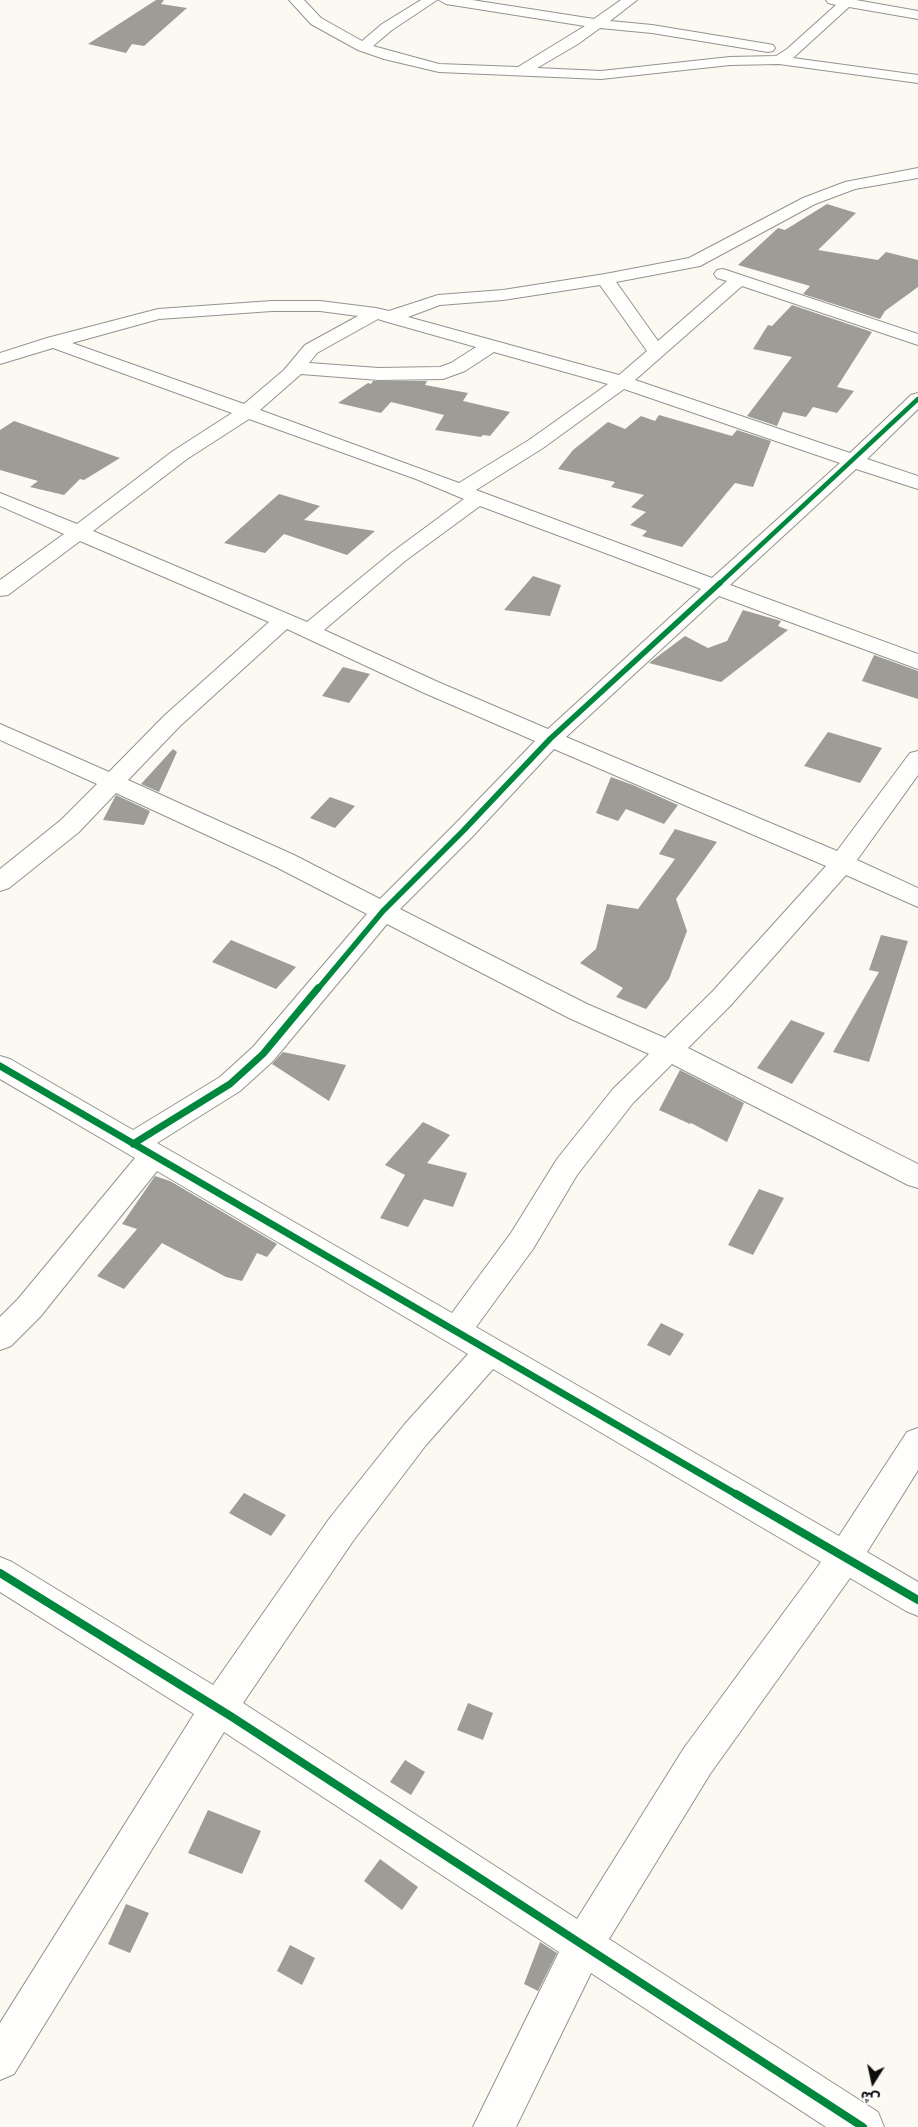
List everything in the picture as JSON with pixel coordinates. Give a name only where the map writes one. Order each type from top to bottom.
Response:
[{"type":"street","points":[[296,0],[316,21],[364,47],[389,56],[439,68],[601,75],[730,61],[779,60],[918,79]]},
{"type":"street","points":[[364,47],[388,27],[430,0]]},
{"type":"street","points":[[446,0],[792,52]]},
{"type":"street","points":[[520,72],[573,41],[630,0]]},
{"type":"street","points":[[779,60],[792,52],[843,1],[918,15]]},
{"type":"street","points":[[0,590],[180,456],[248,411],[296,368],[311,349],[383,315],[438,300],[502,294],[605,279],[694,262],[809,201],[851,185],[918,173]]},
{"type":"street","points":[[694,262],[739,280],[918,340]]},
{"type":"street","points":[[605,279],[657,352]]},
{"type":"street","points":[[309,631],[398,557],[469,494],[622,382],[739,280]]},
{"type":"street","points":[[0,359],[53,342],[158,314],[272,306],[320,306],[383,315],[622,382],[918,484]]},
{"type":"street","points":[[53,342],[423,475],[716,588],[918,662]]},
{"type":"street","points":[[296,368],[379,374],[443,373],[490,346]]},
{"type":"street","points":[[0,1337],[29,1308],[143,1150],[230,1084],[263,1054],[383,911],[464,831],[550,739],[716,588],[918,399]]},
{"type":"street","points":[[0,499],[78,533],[147,560],[309,631],[430,687],[842,863],[918,898]]},
{"type":"street","points":[[0,882],[70,826],[178,715],[283,621]]},
{"type":"street","points":[[0,732],[285,861],[578,1011],[669,1050],[918,1177]]},
{"type":"street","points":[[456,1331],[522,1241],[567,1167],[623,1096],[721,999],[842,863],[918,758]]},
{"type":"street","points":[[0,1066],[918,1600]]},
{"type":"street","points":[[0,2060],[218,1709],[341,1530],[415,1434],[490,1350]]},
{"type":"street","points":[[494,2127],[584,1946],[697,1761],[845,1557],[918,1442]]},
{"type":"street","points":[[0,1574],[218,1709],[862,2127]]},
{"type":"building","points":[[156,0],[164,0],[161,4],[187,8],[144,46],[132,44],[126,53],[88,44]]},
{"type":"building","points":[[827,204],[856,213],[818,250],[878,260],[886,252],[918,260],[918,287],[885,311],[880,319],[803,294],[810,286],[738,265],[778,228],[785,230]]},
{"type":"building","points":[[792,305],[872,332],[837,387],[854,391],[837,413],[813,407],[806,417],[783,412],[777,426],[747,416],[792,357],[753,349],[768,325],[772,326]]},
{"type":"building","points":[[373,381],[427,381],[425,385],[468,393],[463,401],[510,412],[490,436],[483,435],[481,437],[435,430],[444,415],[391,402],[381,413],[338,403]]},
{"type":"building","points":[[659,415],[732,436],[737,430],[771,441],[753,487],[735,483],[682,547],[642,536],[647,531],[630,525],[646,512],[631,507],[644,495],[611,487],[615,482],[558,469],[573,450],[608,422],[625,429],[641,416],[655,421]]},
{"type":"building","points":[[14,421],[120,458],[84,480],[80,479],[64,495],[30,487],[38,481],[0,470],[0,430]]},
{"type":"building","points":[[279,494],[320,506],[304,520],[375,531],[347,555],[284,534],[265,553],[224,543]]},
{"type":"building","points":[[533,576],[561,585],[550,616],[504,610]]},
{"type":"building","points":[[743,610],[781,621],[778,626],[788,630],[721,682],[649,663],[685,636],[708,648],[727,641]]},
{"type":"building","points":[[874,655],[918,671],[918,699],[862,681]]},
{"type":"building","points":[[343,667],[370,674],[349,703],[322,696]]},
{"type":"building","points":[[828,732],[882,748],[860,783],[804,766]]},
{"type":"building","points":[[173,749],[177,752],[159,792],[141,784]]},
{"type":"building","points":[[611,777],[678,805],[664,824],[626,809],[618,821],[596,813]]},
{"type":"building","points":[[116,795],[150,811],[144,825],[103,820]]},
{"type":"building","points":[[330,797],[355,806],[335,828],[310,818]]},
{"type":"building","points":[[675,829],[717,842],[676,899],[687,931],[669,979],[646,1009],[616,997],[623,988],[580,963],[596,949],[607,904],[638,909],[675,859],[659,854]]},
{"type":"building","points":[[881,935],[908,941],[869,1062],[833,1052],[879,972],[869,970]]},
{"type":"building","points":[[231,940],[296,967],[276,989],[212,962]]},
{"type":"building","points":[[791,1020],[825,1033],[792,1084],[757,1068]]},
{"type":"building","points":[[283,1052],[346,1065],[329,1101],[272,1064]]},
{"type":"building","points":[[680,1070],[744,1103],[727,1142],[691,1123],[659,1110]]},
{"type":"building","points":[[423,1122],[450,1135],[427,1163],[467,1173],[453,1207],[424,1199],[408,1227],[380,1218],[405,1175],[385,1165]]},
{"type":"building","points":[[155,1176],[170,1181],[277,1244],[267,1257],[257,1253],[242,1281],[226,1277],[162,1243],[124,1289],[97,1276],[137,1229],[122,1224]]},
{"type":"building","points":[[759,1189],[784,1198],[753,1255],[728,1245]]},
{"type":"building","points":[[661,1323],[684,1334],[670,1356],[647,1345]]},
{"type":"building","points":[[244,1493],[286,1515],[271,1536],[229,1513]]},
{"type":"building","points":[[468,1703],[493,1713],[483,1740],[457,1730]]},
{"type":"building","points":[[405,1760],[425,1772],[411,1795],[390,1782]]},
{"type":"building","points":[[208,1810],[261,1831],[242,1874],[188,1853]]},
{"type":"building","points":[[380,1859],[418,1887],[402,1910],[364,1881]]},
{"type":"building","points":[[126,1904],[149,1913],[130,1953],[108,1944]]},
{"type":"building","points":[[540,1942],[557,1953],[538,1991],[524,1984]]},
{"type":"building","points":[[290,1945],[315,1958],[302,1985],[277,1971]]},
{"type":"cycle path","points":[[133,1144],[230,1084],[263,1054],[383,911],[463,831],[550,739],[918,399]]},
{"type":"cycle path","points":[[0,1066],[918,1600]]},
{"type":"cycle path","points":[[0,1573],[232,1717],[863,2127]]}]
